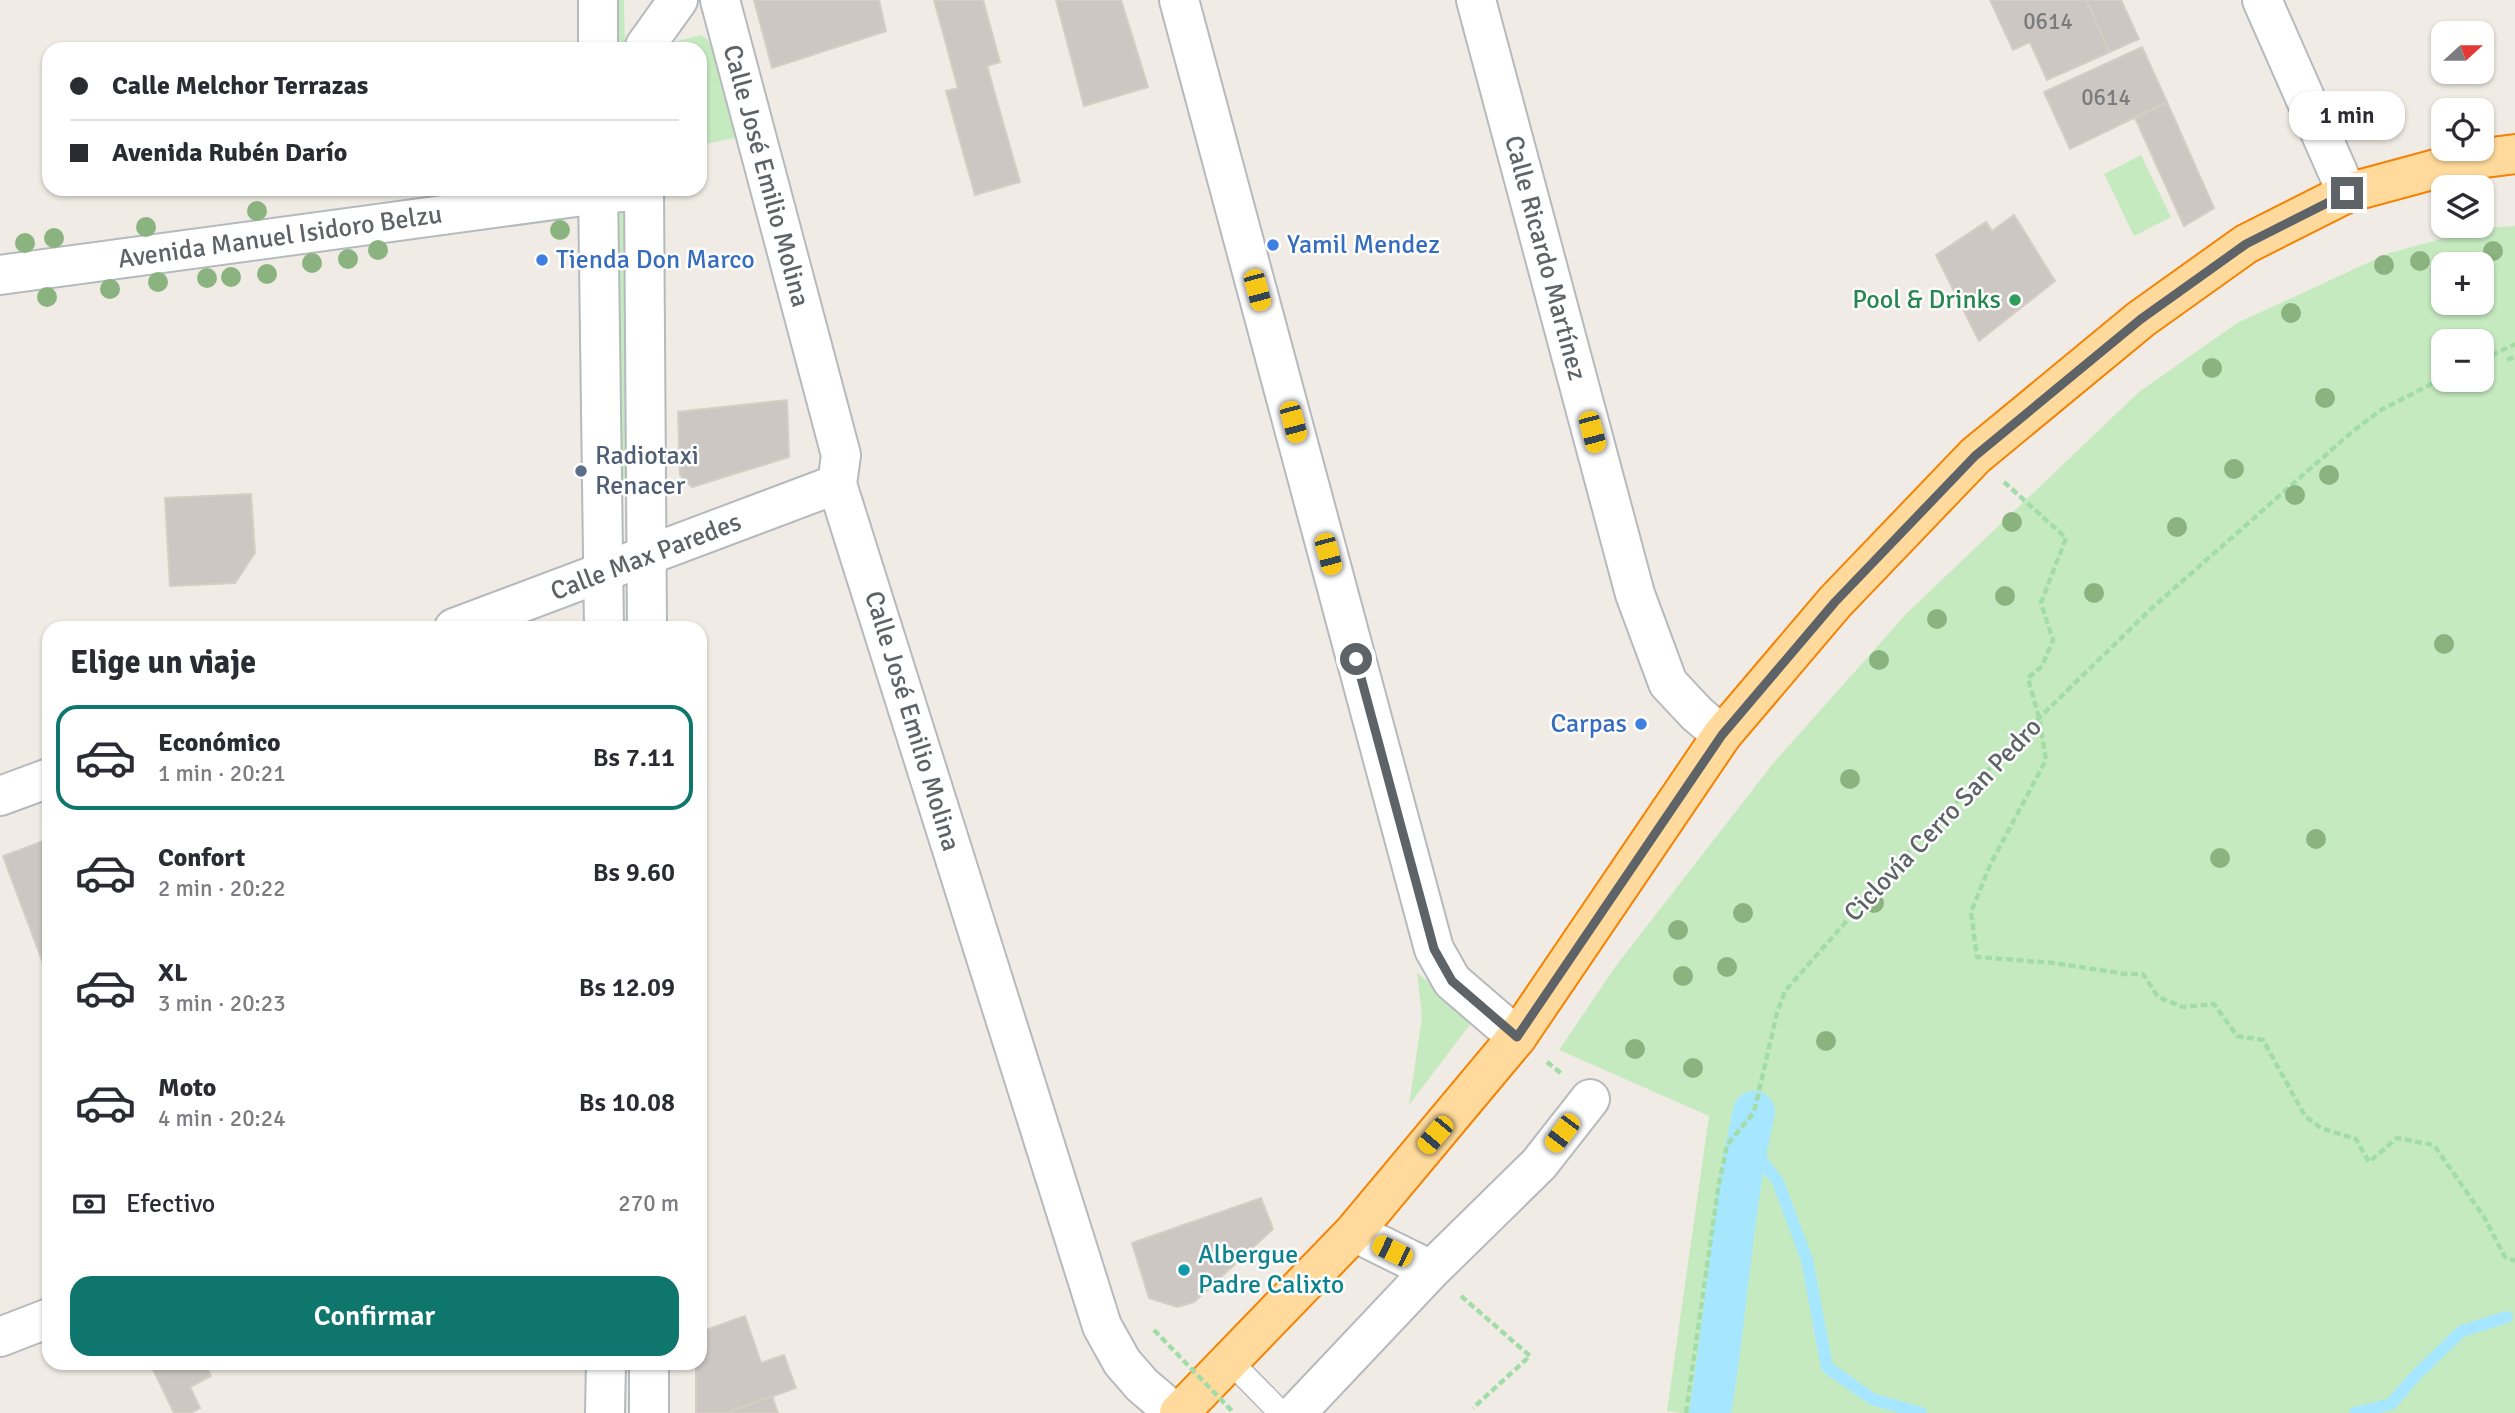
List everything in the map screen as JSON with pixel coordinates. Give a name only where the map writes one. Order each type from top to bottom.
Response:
[{"type":"highway","points":[[1177,1413],[1354,1232],[1517,1037],[1722,735],[1835,602],[1975,456],[2141,319],[2236,251],[2347,193],[2469,160],[2515,154]]},
{"type":"street","points":[[597,0],[598,42]]},
{"type":"street","points":[[644,0],[645,42]]},
{"type":"street","points":[[649,42],[678,0]]},
{"type":"street","name":"Calle José Emilio Molina","points":[[720,0],[841,455],[837,484],[1102,1325],[1122,1362],[1142,1385],[1177,1413]]},
{"type":"street","points":[[1179,0],[1434,949],[1452,981],[1517,1037]]},
{"type":"street","name":"Calle Ricardo Martínez","points":[[1476,0],[1635,594],[1668,683],[1697,714],[1722,735]]},
{"type":"street","points":[[2262,0],[2347,193]]},
{"type":"street","name":"Avenida Manuel Isidoro Belzu","points":[[0,275],[569,196]]},
{"type":"street","points":[[598,196],[604,621]]},
{"type":"street","points":[[644,196],[647,621]]},
{"type":"street","name":"Calle Max Paredes","points":[[473,621],[837,484]]},
{"type":"street","points":[[0,796],[42,781]]},
{"type":"street","points":[[1296,1413],[1431,1270],[1539,1164],[1590,1099]]},
{"type":"street","points":[[1354,1232],[1431,1270]]},
{"type":"street","points":[[0,1337],[42,1321]]},
{"type":"street","points":[[605,1413],[606,1370]]},
{"type":"street","points":[[649,1370],[649,1413]]},
{"type":"lane","points":[[1230,1361],[1281,1413]]},
{"type":"path","points":[[2494,354],[2515,344]]},
{"type":"path","points":[[2507,360],[2515,357]]},
{"type":"path","name":"Ciclovía Cerro San Pedro","points":[[1686,1413],[1718,1189],[1727,1146],[1754,1112],[1777,1013],[1785,991],[1903,857],[2039,718],[2154,606],[2327,452],[2381,410],[2431,384]]},
{"type":"path","points":[[1975,456],[2066,538],[2041,603],[2053,640],[2042,666],[2028,678],[2039,718],[2046,760],[1991,863],[1971,912],[1977,957],[2143,974],[2158,997],[2183,1007],[2214,1004],[2237,1036],[2263,1040],[2305,1116],[2321,1128],[2356,1139],[2369,1162],[2397,1138],[2434,1145],[2484,1217],[2505,1257],[2515,1261]]},
{"type":"path","points":[[1517,1037],[1590,1099]]},
{"type":"path","points":[[1431,1270],[1530,1356],[1473,1408]]},
{"type":"path","points":[[1154,1330],[1234,1413]]},
{"type":"green space","points":[[610,0],[624,0],[625,42],[611,42]]},
{"type":"green space","points":[[700,35],[708,41],[716,51],[740,137],[707,144],[707,42],[675,42]]},
{"type":"green space","points":[[2141,155],[2171,217],[2134,236],[2104,174]]},
{"type":"green space","points":[[613,209],[627,209],[630,491],[616,492]]},
{"type":"green space","points":[[2515,226],[2515,1413],[1667,1411],[1709,1116],[1559,1050],[1615,967],[1775,761],[1907,613],[2139,392],[2237,323],[2389,253],[2445,238],[2494,238],[2494,227]]},
{"type":"green space","points":[[1417,973],[1475,1018],[1409,1105],[1422,1017]]},
{"type":"building","points":[[754,0],[879,0],[886,31],[772,68]]},
{"type":"building","points":[[934,0],[983,0],[1000,62],[987,66],[1020,182],[975,195],[946,91],[958,88]]},
{"type":"building","points":[[1056,0],[1121,0],[1148,87],[1084,106]]},
{"type":"building","points":[[1990,0],[2086,0],[2110,52],[2047,80],[2030,42],[2013,50]]},
{"type":"building","points":[[2086,0],[2121,0],[2139,39],[2110,52]]},
{"type":"building","points":[[2142,47],[2167,102],[2070,149],[2044,92]]},
{"type":"building","points":[[2167,102],[2214,208],[2184,226],[2135,118]]},
{"type":"building","points":[[2014,215],[2055,281],[1979,341],[1936,255],[1986,222],[1992,231]]},
{"type":"building","points":[[787,400],[789,457],[692,487],[680,475],[678,412]]},
{"type":"building","points":[[251,494],[255,553],[235,583],[170,586],[165,498]]},
{"type":"building","points":[[42,842],[42,960],[3,856]]},
{"type":"building","name":"Albergue Padre Calixto","points":[[1261,1198],[1273,1229],[1194,1302],[1177,1307],[1149,1298],[1132,1243]]},
{"type":"building","points":[[745,1316],[761,1363],[784,1355],[796,1388],[726,1413],[696,1413],[696,1370],[707,1370],[707,1330]]},
{"type":"building","points":[[153,1370],[208,1370],[211,1376],[190,1387],[200,1408],[190,1413],[174,1413]]},
{"type":"building","points":[[772,1396],[778,1413],[726,1413]]},
{"type":"waterway","points":[[1710,1413],[1734,1224],[1754,1112]]},
{"type":"waterway","points":[[1747,1141],[1778,1182],[1807,1260],[1827,1367],[1872,1399],[1921,1413]]},
{"type":"waterway","points":[[2355,1413],[2391,1404],[2417,1374],[2462,1331],[2507,1317]]},
{"type":"place","name":"Yamil Mendez","points":[[1273,245]]},
{"type":"place","name":"Tienda Don Marco","points":[[542,260]]},
{"type":"place","name":"Pool & Drinks","points":[[2015,300]]},
{"type":"place","name":"Radiotaxi Renacer","points":[[581,471]]},
{"type":"place","name":"Carpas","points":[[1641,724]]},
{"type":"place","name":"Albergue Padre Calixto","points":[[1184,1270]]},
{"type":"route","points":[[1356,659],[1434,949],[1452,981],[1517,1037],[1722,735],[1835,602],[1975,456],[2141,319],[2246,244],[2347,193]]}]
